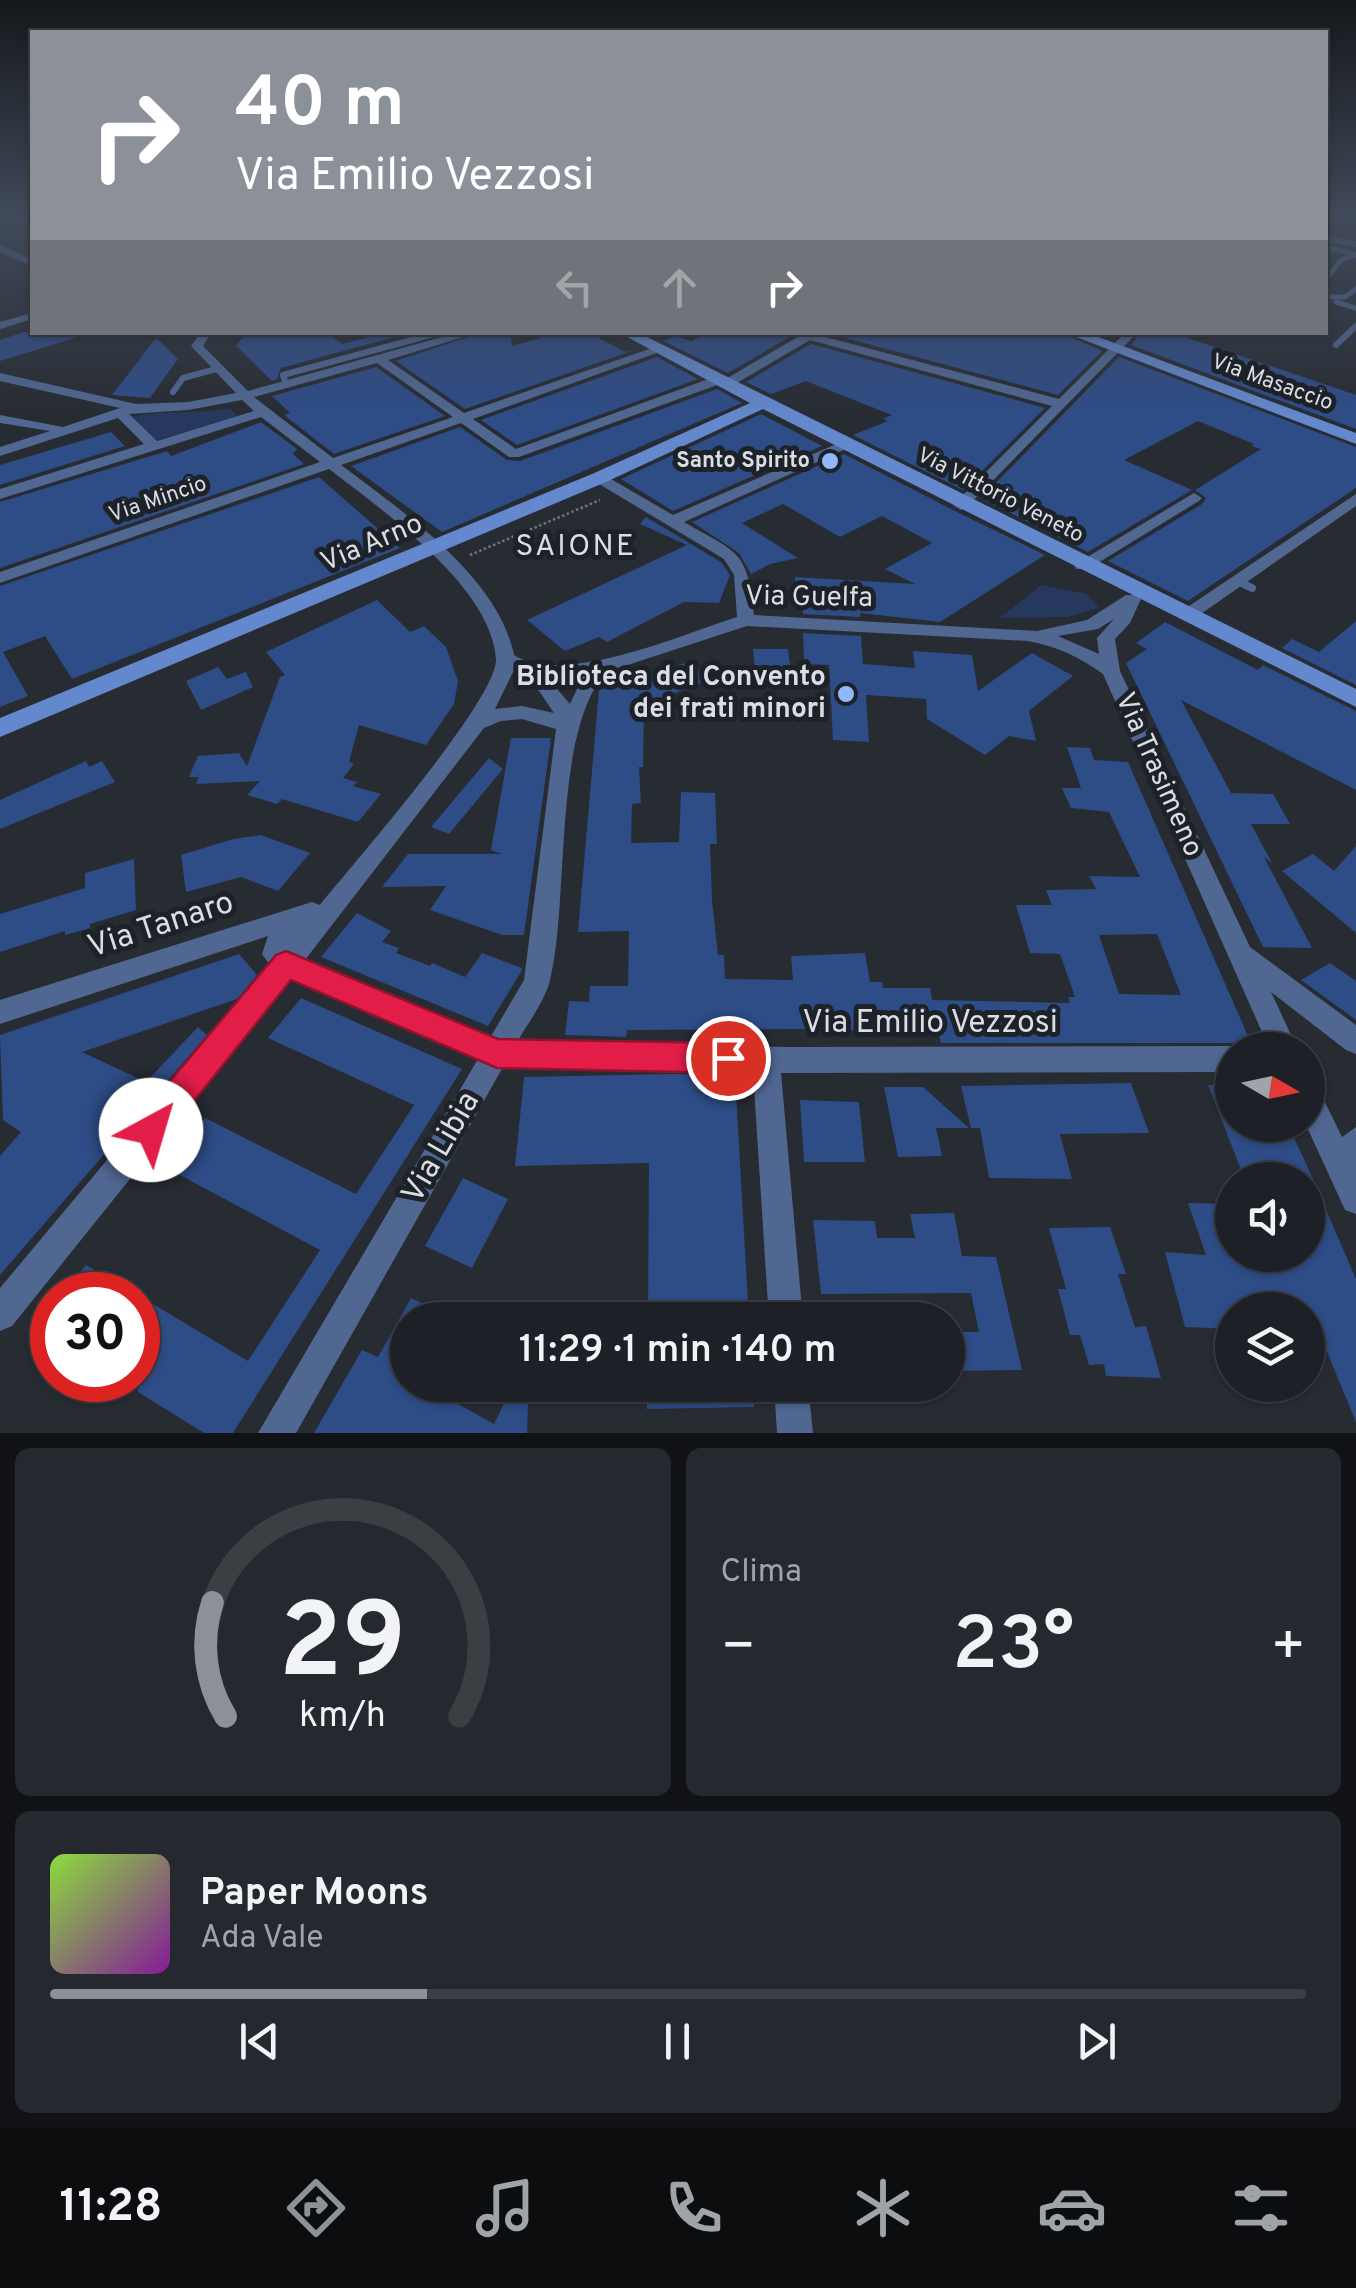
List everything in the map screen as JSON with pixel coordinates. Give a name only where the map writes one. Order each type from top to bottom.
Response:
[{"type":"main road","name":"Via Vittorio Veneto","points":[[631,335],[1136,596],[1189,614],[1356,700]]},
{"type":"main road","name":"Via Masaccio","points":[[1078,335],[1356,439]]},
{"type":"main road","name":"Via Arno","points":[[0,728],[444,555],[763,403]]},
{"type":"street","points":[[0,326],[30,317]]},
{"type":"street","points":[[205,335],[197,346],[263,412],[444,555],[476,592],[505,651],[550,687],[564,705],[567,726]]},
{"type":"street","points":[[0,378],[136,408],[188,406],[247,395],[374,355],[460,335]]},
{"type":"street","points":[[374,355],[514,454],[722,382],[810,335]]},
{"type":"street","points":[[816,335],[1060,404]]},
{"type":"street","points":[[961,505],[1130,335]]},
{"type":"street","name":"Via Mincio","points":[[0,578],[659,350]]},
{"type":"street","points":[[0,452],[136,408]]},
{"type":"street","points":[[0,494],[263,412]]},
{"type":"street","points":[[121,414],[154,446]]},
{"type":"street","points":[[0,419],[65,429]]},
{"type":"street","points":[[0,432],[20,444]]},
{"type":"street","points":[[675,520],[843,444]]},
{"type":"street","points":[[599,478],[730,556],[742,575],[746,620]]},
{"type":"street","points":[[1082,565],[1194,498]]},
{"type":"street","points":[[1189,614],[1244,584],[1356,499]]},
{"type":"street","points":[[1028,635],[1092,626],[1136,596]]},
{"type":"street","name":"Via Trasimeno","points":[[1136,596],[1121,623],[1106,638],[1111,671],[1275,1032]]},
{"type":"street","name":"Via Guelfa","points":[[505,651],[540,670],[599,668],[746,620],[1028,635],[1086,651],[1111,671]]},
{"type":"street","points":[[0,1314],[282,970],[477,723],[498,688],[505,651]]},
{"type":"street","name":"Via Libia","points":[[276,1433],[536,982],[567,726],[580,710],[588,680],[599,668]]},
{"type":"street","points":[[477,723],[517,711],[542,713],[567,726]]},
{"type":"street","name":"Via Tanaro","points":[[0,1012],[312,912],[338,896]]},
{"type":"street","points":[[282,970],[275,954],[277,939],[312,912]]},
{"type":"street","points":[[232,938],[254,946],[282,970]]},
{"type":"street","name":"Via Trasimeno","points":[[1238,953],[1356,1041]]},
{"type":"street","name":"Via Emilio Vezzosi","points":[[282,970],[497,1054],[766,1059],[1215,1059]]},
{"type":"street","points":[[766,1059],[785,1302]]},
{"type":"street","points":[[1325,1121],[1348,1153],[1356,1199]]},
{"type":"street","points":[[792,1402],[795,1433]]},
{"type":"lane","points":[[1328,298],[1344,297],[1356,289]]},
{"type":"lane","points":[[1328,299],[1356,308]]},
{"type":"lane","points":[[1336,345],[1356,326]]},
{"type":"lane","points":[[374,355],[432,335]]},
{"type":"lane","points":[[172,392],[183,378],[220,368]]},
{"type":"path","points":[[444,555],[622,490]]},
{"type":"shaded area","points":[[230,408],[238,417],[157,440],[126,418],[151,414]]},
{"type":"shaded area","points":[[1041,585],[1087,594],[1099,608],[1068,617],[1000,618]]},
{"type":"building","points":[[24,332],[78,337],[0,361],[0,340]]},
{"type":"building","points":[[245,335],[330,335],[342,344],[376,335],[402,335],[281,368],[272,381],[236,346]]},
{"type":"building","points":[[474,335],[510,335],[512,346],[551,335],[594,335],[625,352],[640,348],[465,409],[396,361]]},
{"type":"building","points":[[706,335],[793,335],[728,373],[663,341],[676,336],[691,341]]},
{"type":"building","points":[[834,335],[1067,335],[1102,351],[1058,395]]},
{"type":"building","points":[[1139,335],[1179,335],[1356,395],[1356,429],[1131,345]]},
{"type":"building","points":[[156,338],[178,359],[150,398],[112,395]]},
{"type":"building","points":[[811,344],[1045,408],[963,490],[853,435],[888,421],[883,419],[892,415],[806,381],[771,394],[746,382]]},
{"type":"building","points":[[657,357],[698,379],[517,445],[481,420]]},
{"type":"building","points":[[1119,357],[1356,447],[1356,488],[1188,601],[1108,561],[1202,504],[1206,498],[1195,490],[1261,449],[1251,446],[1254,444],[1198,421],[1124,460],[1192,490],[1088,552],[981,498]]},
{"type":"building","points":[[376,367],[445,416],[334,454],[284,415],[290,413],[272,396]]},
{"type":"building","points":[[717,389],[742,403],[442,532],[351,466],[460,427],[507,460],[520,461]]},
{"type":"building","points":[[761,414],[822,446],[673,511],[621,479]]},
{"type":"building","points":[[261,422],[297,449],[293,454],[304,464],[0,568],[0,502],[167,451],[171,456]]},
{"type":"building","points":[[111,432],[125,446],[0,485],[0,465]]},
{"type":"building","points":[[844,454],[1045,555],[940,622],[860,613],[860,617],[803,614],[803,609],[796,609],[795,577],[915,584],[885,569],[932,543],[882,516],[840,537],[783,504],[742,523],[798,558],[770,564],[751,574],[739,553],[692,522]]},
{"type":"building","points":[[319,477],[400,548],[72,679],[45,636],[3,652],[28,696],[0,707],[0,586]]},
{"type":"building","points":[[646,517],[721,562],[730,575],[719,603],[684,602],[607,642],[599,637],[565,651],[527,620],[687,545],[640,524]]},
{"type":"building","points":[[377,600],[410,632],[424,626],[446,647],[458,681],[454,704],[426,745],[359,725],[349,762],[354,764],[343,778],[357,782],[353,786],[381,794],[358,822],[282,799],[277,804],[247,795],[260,781],[196,784],[199,777],[189,777],[198,756],[239,753],[247,766],[280,677],[285,675],[266,652]]},
{"type":"building","points":[[1356,621],[1356,685],[1282,648],[1292,639],[1319,652]]},
{"type":"building","points":[[1165,622],[1258,670],[1263,665],[1356,711],[1356,790],[1181,700],[1231,793],[1273,794],[1290,824],[1251,824],[1312,948],[1263,947],[1126,663],[1147,649],[1136,643]]},
{"type":"building","points":[[803,633],[861,636],[863,664],[915,668],[913,651],[972,655],[978,691],[1032,653],[1073,676],[1029,711],[1036,741],[1009,736],[985,755],[927,719],[926,699],[866,695],[869,742],[833,740],[829,665],[804,664]]},
{"type":"building","points":[[753,649],[788,649],[791,670],[755,670]]},
{"type":"building","points":[[691,661],[706,681],[644,705],[643,767],[639,767],[641,803],[632,804],[631,843],[679,842],[681,792],[715,793],[717,844],[710,844],[712,901],[725,979],[793,980],[791,956],[865,953],[870,982],[882,982],[883,988],[930,988],[932,1000],[1070,1003],[1068,997],[1075,997],[1060,954],[1030,953],[1016,905],[1052,905],[1046,890],[1096,889],[1089,876],[1140,877],[1109,812],[1071,808],[1062,788],[1081,788],[1067,747],[1090,748],[1094,760],[1128,762],[1246,1032],[1215,1032],[1215,1043],[941,1043],[938,1032],[806,1029],[627,1030],[626,1037],[565,1035],[569,1001],[589,1002],[590,986],[628,986],[629,931],[578,932],[599,690]],"holes":[[[1157,934],[1181,995],[1119,994],[1099,935]]]},
{"type":"building","points":[[218,667],[227,679],[246,672],[253,687],[201,710],[186,681]]},
{"type":"building","points":[[511,738],[551,738],[524,935],[502,935],[430,910],[446,886],[382,887],[408,854],[502,854],[491,850]]},
{"type":"building","points":[[489,758],[503,769],[449,834],[431,827]]},
{"type":"building","points":[[86,761],[89,767],[102,761],[115,782],[0,829],[0,800]]},
{"type":"building","points":[[261,835],[310,853],[278,891],[241,877],[186,892],[181,855]]},
{"type":"building","points":[[1356,846],[1356,933],[1282,871],[1313,854],[1334,871]]},
{"type":"building","points":[[134,859],[136,910],[90,924],[90,928],[65,935],[65,931],[0,952],[0,914],[85,888],[85,873]]},
{"type":"building","points":[[357,913],[391,931],[382,942],[399,948],[396,953],[430,966],[432,963],[465,977],[482,953],[522,968],[521,972],[488,1026],[321,957]]},
{"type":"building","points":[[239,954],[257,975],[237,999],[82,1052],[146,1082],[198,1027],[207,1035],[0,1275],[0,1156],[21,1132],[3,1120],[0,1035]]},
{"type":"building","points":[[1330,963],[1356,981],[1356,1020],[1301,980]]},
{"type":"building","points":[[301,998],[462,1069],[233,1433],[204,1433],[154,1402],[160,1402],[160,1308],[248,1361],[320,1250],[165,1167],[205,1118],[356,1194],[414,1105],[268,1038]]},
{"type":"building","points":[[735,1075],[748,1302],[648,1302],[649,1163],[515,1166],[524,1077]]},
{"type":"building","points":[[1131,1083],[1149,1133],[1060,1134],[1072,1179],[989,1178],[980,1128],[971,1128],[961,1086]]},
{"type":"building","points":[[884,1087],[923,1087],[969,1128],[936,1128],[942,1156],[898,1157]]},
{"type":"building","points":[[800,1100],[859,1102],[865,1162],[804,1162]]},
{"type":"building","points":[[1230,1142],[1296,1142],[1305,1162],[1238,1162]]},
{"type":"building","points":[[463,1178],[508,1199],[472,1268],[425,1246]]},
{"type":"building","points":[[1188,1203],[1215,1204],[1215,1272],[1325,1272],[1325,1207],[1356,1279],[1356,1422],[1325,1347],[1325,1292],[1215,1292],[1215,1328],[1185,1327],[1165,1252],[1206,1255]]},
{"type":"building","points":[[954,1213],[962,1256],[996,1257],[1022,1370],[965,1371],[965,1332],[979,1332],[971,1293],[821,1294],[813,1220],[875,1221],[877,1238],[915,1238],[910,1214]]},
{"type":"building","points":[[1110,1227],[1126,1274],[1118,1274],[1135,1327],[1146,1326],[1161,1378],[1106,1376],[1104,1364],[1089,1365],[1080,1335],[1070,1335],[1058,1289],[1066,1289],[1049,1228]]},
{"type":"building","points":[[390,1336],[390,1402],[455,1402],[494,1424],[505,1402],[528,1402],[527,1433],[314,1433],[362,1350],[378,1357]]},
{"type":"building","points":[[647,1402],[754,1402],[754,1407],[647,1409]]},
{"type":"place","name":"Santo Spirito","points":[[830,461]]},
{"type":"place","name":"Biblioteca del Convento dei frati minori","points":[[846,694]]},
{"type":"district","name":"SAIONE","points":[[576,547]]},
{"type":"route","points":[[151,1130],[286,964],[497,1054],[728,1058]]}]
